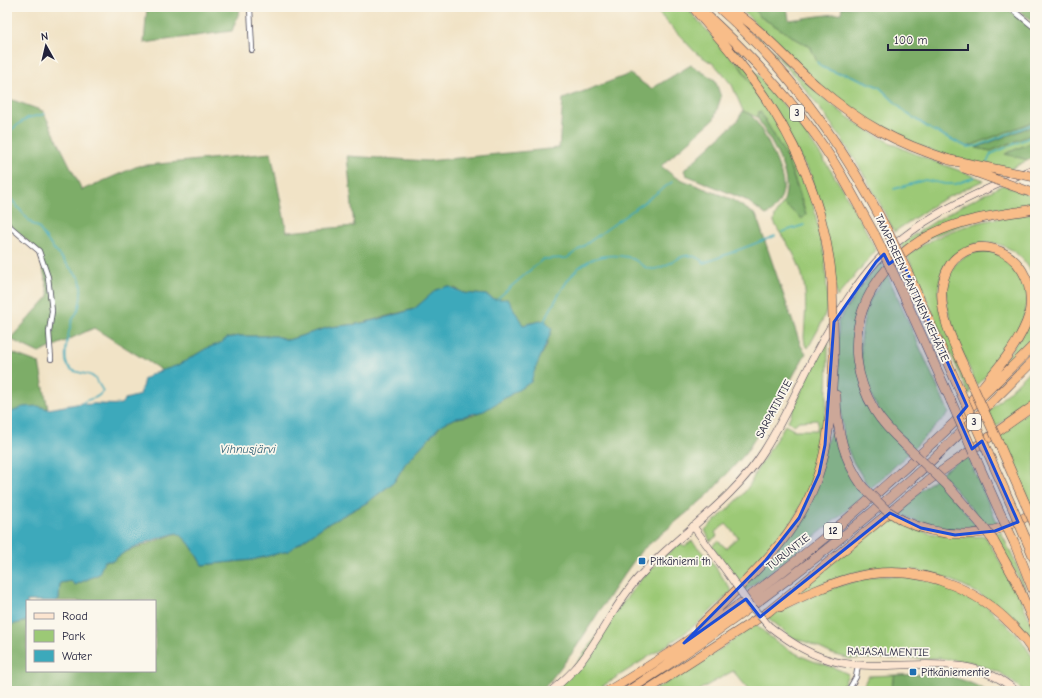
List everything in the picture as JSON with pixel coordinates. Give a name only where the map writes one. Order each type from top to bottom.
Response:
[{"type":"highway","points":[[693,7],[755,83],[797,153],[812,189],[825,228],[832,282],[836,413],[841,443],[852,469],[863,487],[886,510],[902,520],[933,532],[954,535],[976,534],[1004,528],[1035,512]]},
{"type":"highway","name":"TAMPEREEN LÄNTINEN KEHÄTIE","points":[[698,7],[740,46],[790,104],[833,161],[875,235],[898,283],[1014,542],[1035,595]]},
{"type":"highway","name":"TAMPEREEN LÄNTINEN KEHÄTIE","points":[[718,7],[750,38],[777,68],[824,125],[865,188],[908,275],[1035,560]]},
{"type":"highway","points":[[727,7],[747,20],[817,87],[865,123],[885,135],[923,152],[1033,194]]},
{"type":"highway","points":[[950,162],[1035,177]]},
{"type":"highway","points":[[1035,209],[974,219],[933,234],[907,250],[886,268],[871,290],[858,327],[858,363],[863,385],[876,412],[882,421],[905,445],[947,485],[993,540],[1016,581],[1035,626]]},
{"type":"highway","points":[[950,427],[1004,359],[1021,334],[1030,314],[1033,295],[1029,275],[1018,258],[1001,249],[981,248],[963,254],[950,268],[944,281],[942,301],[954,344],[970,380],[1000,446],[1035,525]]},
{"type":"highway","name":"TURUNTIE","points":[[608,691],[684,643],[753,594],[839,527],[950,427],[1035,344]]},
{"type":"highway","points":[[684,643],[780,545],[806,505],[819,474],[825,445],[834,357]]},
{"type":"highway","name":"TURUNTIE","points":[[628,691],[728,625],[846,534],[957,437],[1035,359]]},
{"type":"highway","points":[[646,691],[768,612],[929,480],[1035,405]]},
{"type":"highway","points":[[768,612],[816,590],[851,578],[887,573],[920,575],[949,583],[983,600],[1018,629],[1035,654]]},
{"type":"main road","name":"SARPATINTIE","points":[[552,691],[581,661],[631,586],[657,558],[719,503],[752,469],[775,433],[839,313],[857,286],[876,262],[905,236],[937,213],[974,194],[1035,168]]},
{"type":"main road","name":"RAJASALMENTIE","points":[[693,526],[749,604],[769,626],[789,642],[828,660],[858,665],[932,664],[963,666],[998,679],[1016,691]]},
{"type":"street","points":[[250,7],[252,50]]},
{"type":"street","points":[[1009,7],[1035,28]]},
{"type":"street","points":[[7,224],[39,251],[48,277],[52,310],[49,332],[51,359]]},
{"type":"street","points":[[848,691],[856,677],[858,665]]},
{"type":"highlighted area","points":[[884,254],[889,264],[900,256],[967,406],[958,417],[972,449],[982,441],[1018,522],[995,531],[955,535],[921,528],[890,513],[760,617],[746,599],[684,643],[766,560],[799,518],[819,474],[825,445],[834,322],[876,262]]},
{"type":"green space","points":[[147,7],[241,7],[232,31],[144,43]]},
{"type":"green space","points":[[653,7],[686,7],[740,67],[776,121],[809,187],[825,257],[828,307],[808,348],[805,345],[804,337],[806,304],[802,274],[793,253],[774,222],[775,216],[783,203],[801,218],[806,215],[793,174],[774,135],[759,111],[757,117],[743,111],[732,85],[715,65],[696,53]]},
{"type":"green space","points":[[739,7],[754,7],[759,16],[811,48],[817,62],[837,73],[847,74],[879,87],[906,113],[932,130],[967,147],[1035,121],[1035,125],[977,148],[991,151],[1035,133],[1035,141],[1005,154],[1028,160],[1008,170],[950,158],[887,133],[818,85]]},
{"type":"green space","points":[[754,7],[787,7],[789,20],[841,13],[842,7],[1006,7],[1035,31],[1035,121],[967,147],[932,130],[906,113],[879,87],[847,74],[837,73],[821,67],[817,62],[811,48],[759,16]]},
{"type":"green space","points":[[1015,7],[1035,7],[1035,24]]},
{"type":"green space","points":[[741,20],[809,85],[845,115],[885,140],[909,151],[984,180],[938,202],[894,232],[865,176],[818,106],[790,71]]},
{"type":"green space","points":[[718,32],[765,82],[806,134],[843,190],[876,250],[837,297],[810,173]]},
{"type":"green space","points":[[691,65],[715,80],[721,97],[714,119],[661,166],[675,177],[731,199],[756,215],[801,346],[806,353],[779,401],[745,454],[708,495],[641,551],[613,590],[573,652],[545,687],[540,691],[7,691],[7,626],[26,621],[26,672],[156,672],[156,600],[58,600],[59,599],[60,583],[71,581],[75,585],[99,574],[103,561],[113,561],[120,554],[177,533],[189,543],[202,565],[252,560],[288,551],[324,526],[368,502],[394,482],[405,464],[441,425],[453,419],[474,415],[530,382],[535,365],[547,346],[545,320],[523,325],[486,295],[463,293],[455,288],[436,290],[414,309],[358,324],[330,327],[288,340],[276,336],[239,336],[227,338],[219,344],[207,348],[179,365],[163,371],[94,328],[39,353],[10,339],[49,296],[39,251],[7,223],[7,98],[43,111],[82,190],[138,166],[271,153],[287,232],[354,226],[347,156],[428,161],[559,148],[563,99],[630,74],[651,89]]},
{"type":"green space","points":[[743,111],[751,115],[766,138],[782,177],[783,193],[776,207],[766,215],[746,200],[686,175],[684,170],[737,121]]},
{"type":"green space","points":[[760,111],[787,158],[806,215],[802,219],[783,203],[786,192],[786,181],[779,158],[757,117]]},
{"type":"green space","points":[[1035,125],[1035,133],[991,151],[976,148]]},
{"type":"green space","points":[[1035,141],[1035,157],[1028,160],[1005,154]]},
{"type":"green space","points":[[1003,185],[1026,193],[1035,199],[1035,206],[989,213],[903,249],[901,244],[925,227],[963,205]]},
{"type":"green space","points":[[1035,213],[1035,280],[1026,263],[1019,256],[1012,250],[995,243],[973,245],[950,260],[942,274],[938,293],[971,392],[969,395],[907,255],[953,230],[968,225],[999,218]]},
{"type":"green space","points":[[987,250],[1011,258],[1029,289],[1025,313],[1021,325],[1011,344],[977,386],[953,328],[948,307],[946,287],[951,270],[964,257]]},
{"type":"green space","points":[[881,262],[884,268],[857,325],[865,398],[909,453],[870,489],[852,460],[844,440],[839,395],[838,322],[857,292]]},
{"type":"green space","points":[[887,274],[949,413],[914,448],[891,425],[875,403],[869,391],[862,362],[861,345],[863,322],[866,311],[870,300]]},
{"type":"green space","points":[[1035,306],[1035,334],[995,375],[1029,323]]},
{"type":"green space","points":[[828,340],[826,411],[823,435],[812,481],[803,502],[791,523],[773,547],[739,583],[712,546],[718,541],[726,548],[738,537],[726,524],[715,532],[717,536],[710,541],[705,530],[741,497],[785,425],[794,430],[817,430],[818,420],[799,421],[794,425],[788,421],[810,372]]},
{"type":"green space","points":[[7,351],[39,363],[48,409],[28,407],[7,414]]},
{"type":"green space","points":[[1035,366],[1035,399],[995,427],[988,412]]},
{"type":"green space","points":[[1035,407],[1035,507],[1031,509],[997,432]]},
{"type":"green space","points":[[831,430],[844,466],[865,495],[790,557],[745,591],[742,587],[801,518]]},
{"type":"green space","points":[[967,455],[998,524],[987,527],[941,473]]},
{"type":"green space","points":[[936,478],[980,530],[969,531],[936,527],[915,521],[896,511]]},
{"type":"green space","points":[[890,516],[902,523],[925,532],[959,537],[985,536],[1018,592],[1035,633],[1035,649],[1020,629],[1003,612],[984,597],[963,585],[940,576],[917,571],[892,569],[857,572],[846,575],[784,601]]},
{"type":"green space","points":[[1001,532],[1016,564],[1033,609],[1024,588],[993,534]]},
{"type":"green space","points":[[692,541],[714,565],[732,591],[700,621],[681,636],[595,691],[555,691],[641,579],[679,543],[685,546]]},
{"type":"green space","points":[[876,576],[904,576],[933,581],[982,602],[1019,636],[1035,661],[1035,691],[1024,691],[1001,673],[971,662],[940,658],[851,659],[832,654],[809,643],[793,638],[767,617],[820,593],[847,583]]},
{"type":"green space","points":[[756,624],[775,641],[790,650],[805,658],[836,668],[848,674],[844,684],[833,691],[750,691],[733,671],[697,691],[652,691],[700,663]]},
{"type":"green space","points":[[930,674],[960,679],[987,691],[890,691],[895,675]]},
{"type":"green space","points":[[895,675],[890,691],[861,691],[868,676]]},
{"type":"water","name":"Vihnusjärvi","points":[[448,286],[463,293],[486,295],[494,299],[508,299],[523,325],[545,320],[552,329],[531,382],[484,411],[453,419],[441,425],[405,464],[394,482],[368,502],[324,526],[288,551],[252,560],[202,565],[189,543],[177,533],[134,548],[113,561],[104,561],[99,574],[75,585],[71,581],[60,583],[59,599],[58,600],[26,600],[26,621],[7,626],[7,414],[23,407],[38,406],[48,409],[82,403],[121,404],[125,399],[140,395],[144,379],[154,373],[179,365],[207,348],[219,344],[227,338],[239,336],[276,336],[288,340],[330,327],[358,324],[414,309],[436,290]]},
{"type":"waterway","points":[[817,62],[821,67],[837,73],[847,74],[879,87],[906,113],[932,130],[967,147],[978,146],[1035,123]]},
{"type":"waterway","points":[[7,133],[27,118],[45,114]]},
{"type":"waterway","points":[[987,163],[991,154],[1035,135]]},
{"type":"waterway","points":[[894,189],[925,180],[945,184],[956,184],[975,177]]},
{"type":"waterway","points":[[498,298],[543,259],[567,258],[672,182]]},
{"type":"waterway","points":[[7,194],[31,223],[38,227],[52,247],[80,279],[80,300],[69,331],[66,362],[70,369],[94,377],[103,391],[95,398],[82,403]]},
{"type":"waterway","points":[[782,232],[804,225]]},
{"type":"waterway","points":[[544,321],[574,272],[584,264],[596,258],[610,255],[628,257],[650,269],[667,265],[685,256],[697,258],[704,263],[775,236]]},
{"type":"place","name":"Pitkäniemi th","points":[[642,561]]},
{"type":"place","name":"Pitkäniementie","points":[[913,672]]}]
